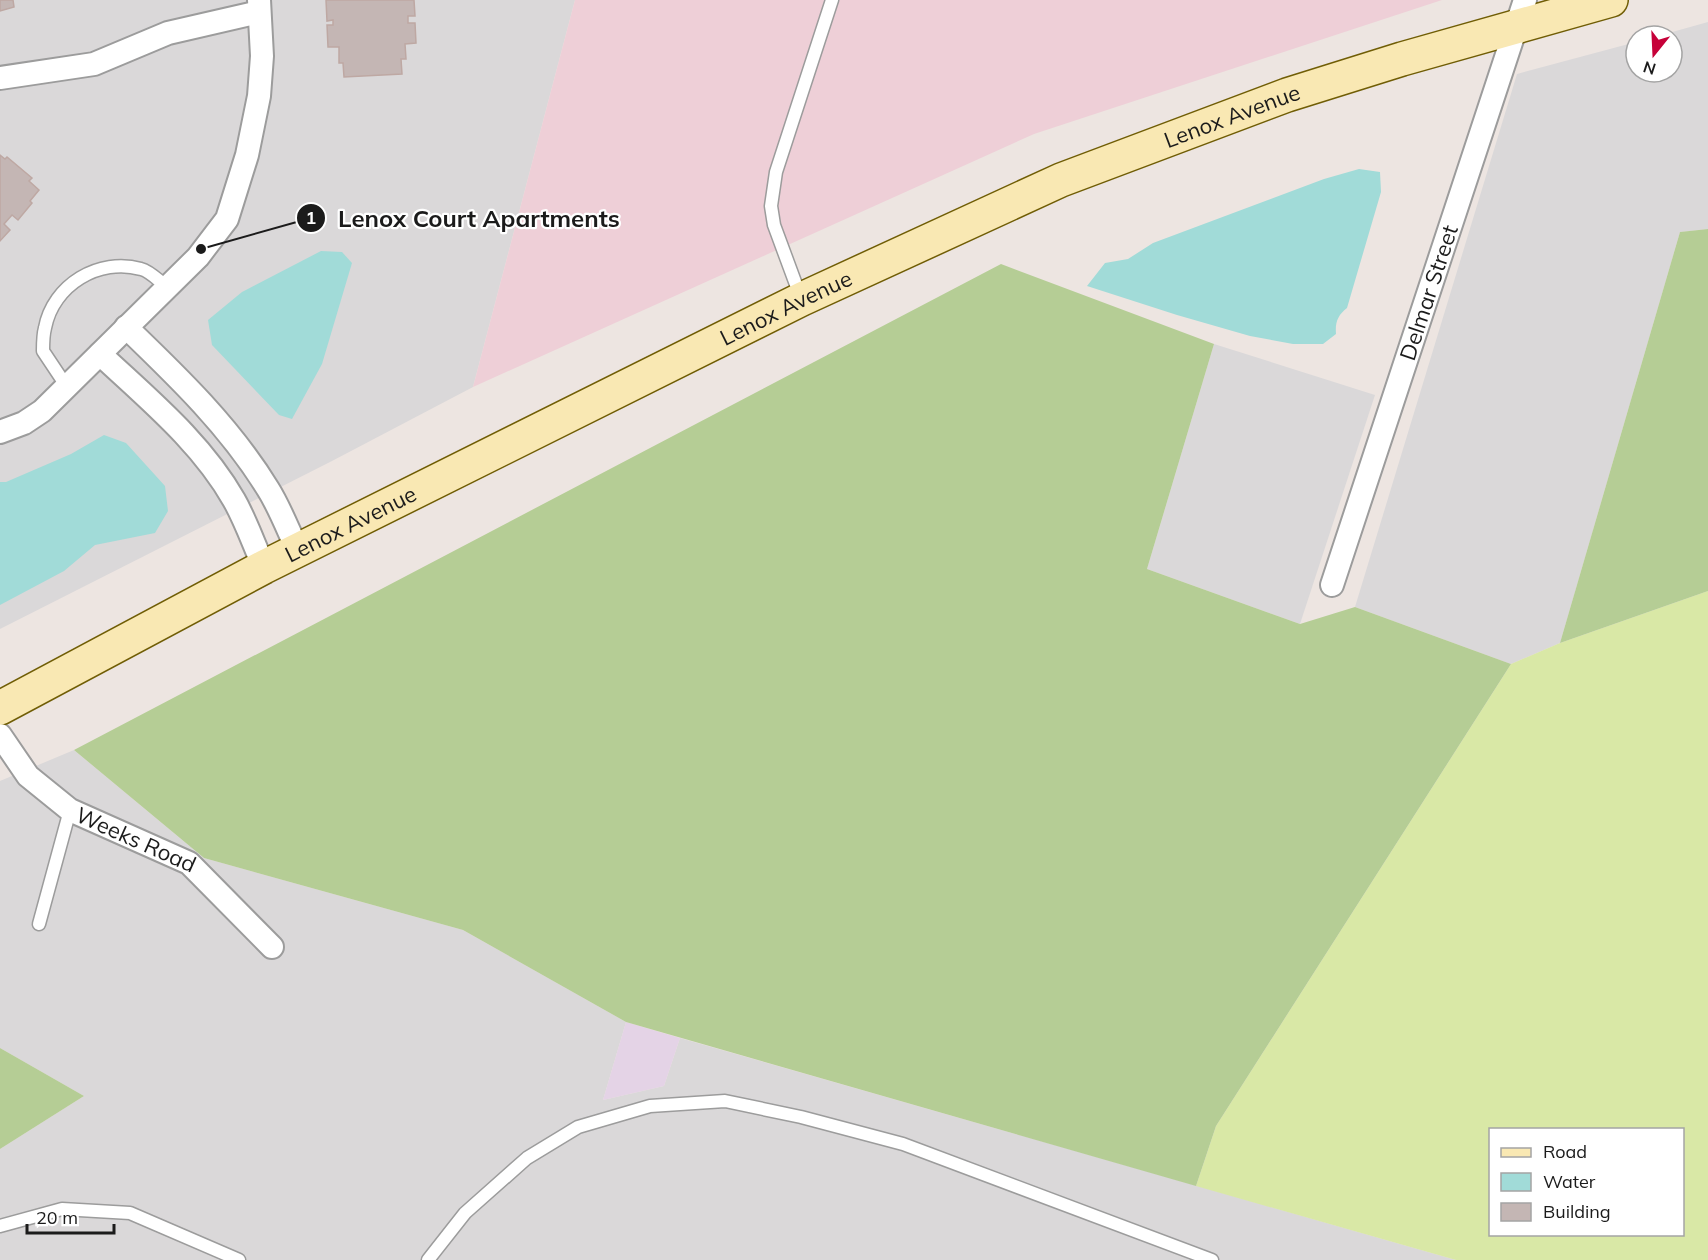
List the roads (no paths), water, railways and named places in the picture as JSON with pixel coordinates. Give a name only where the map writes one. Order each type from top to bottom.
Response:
[{"type":"main road","name":"Lenox Avenue","points":[[0,708],[264,567],[802,299],[1071,176],[1287,95],[1521,13],[1611,0]]},
{"type":"street","points":[[0,78],[94,64],[168,33],[259,6],[262,56],[259,96],[247,155],[227,219],[198,257],[67,387],[36,416],[0,432]]},
{"type":"street","name":"Delmar Street","points":[[1332,585],[1521,13]]},
{"type":"street","points":[[126,327],[190,389],[246,455],[270,491],[298,551]]},
{"type":"street","points":[[100,354],[169,418],[211,464],[235,501],[264,567]]},
{"type":"street","name":"Weeks Road","points":[[0,735],[28,776],[70,810],[189,863],[272,946]]},
{"type":"lane","points":[[802,299],[774,225],[771,206],[776,172],[832,0]]},
{"type":"lane","points":[[67,387],[43,351],[45,326],[56,302],[77,278],[111,265],[143,269],[167,287]]},
{"type":"lane","points":[[39,924],[70,810]]},
{"type":"lane","points":[[428,1260],[465,1213],[527,1158],[578,1127],[650,1106],[725,1101],[801,1117],[903,1144],[1212,1260]]},
{"type":"lane","points":[[0,1226],[63,1209],[130,1213],[239,1260]]},
{"type":"water","points":[[1359,169],[1380,172],[1381,192],[1347,308],[1338,319],[1336,334],[1323,344],[1293,344],[1250,336],[1087,286],[1105,263],[1128,259],[1153,243],[1324,179]]},
{"type":"water","points":[[321,251],[342,252],[352,263],[322,364],[292,419],[279,415],[212,345],[208,320],[242,292]]},
{"type":"water","points":[[104,435],[126,443],[165,486],[168,511],[155,533],[95,545],[64,571],[0,605],[0,482],[6,482],[71,454]]},
{"type":"place","name":"Lenox Court Apartments","points":[[201,249]]}]
